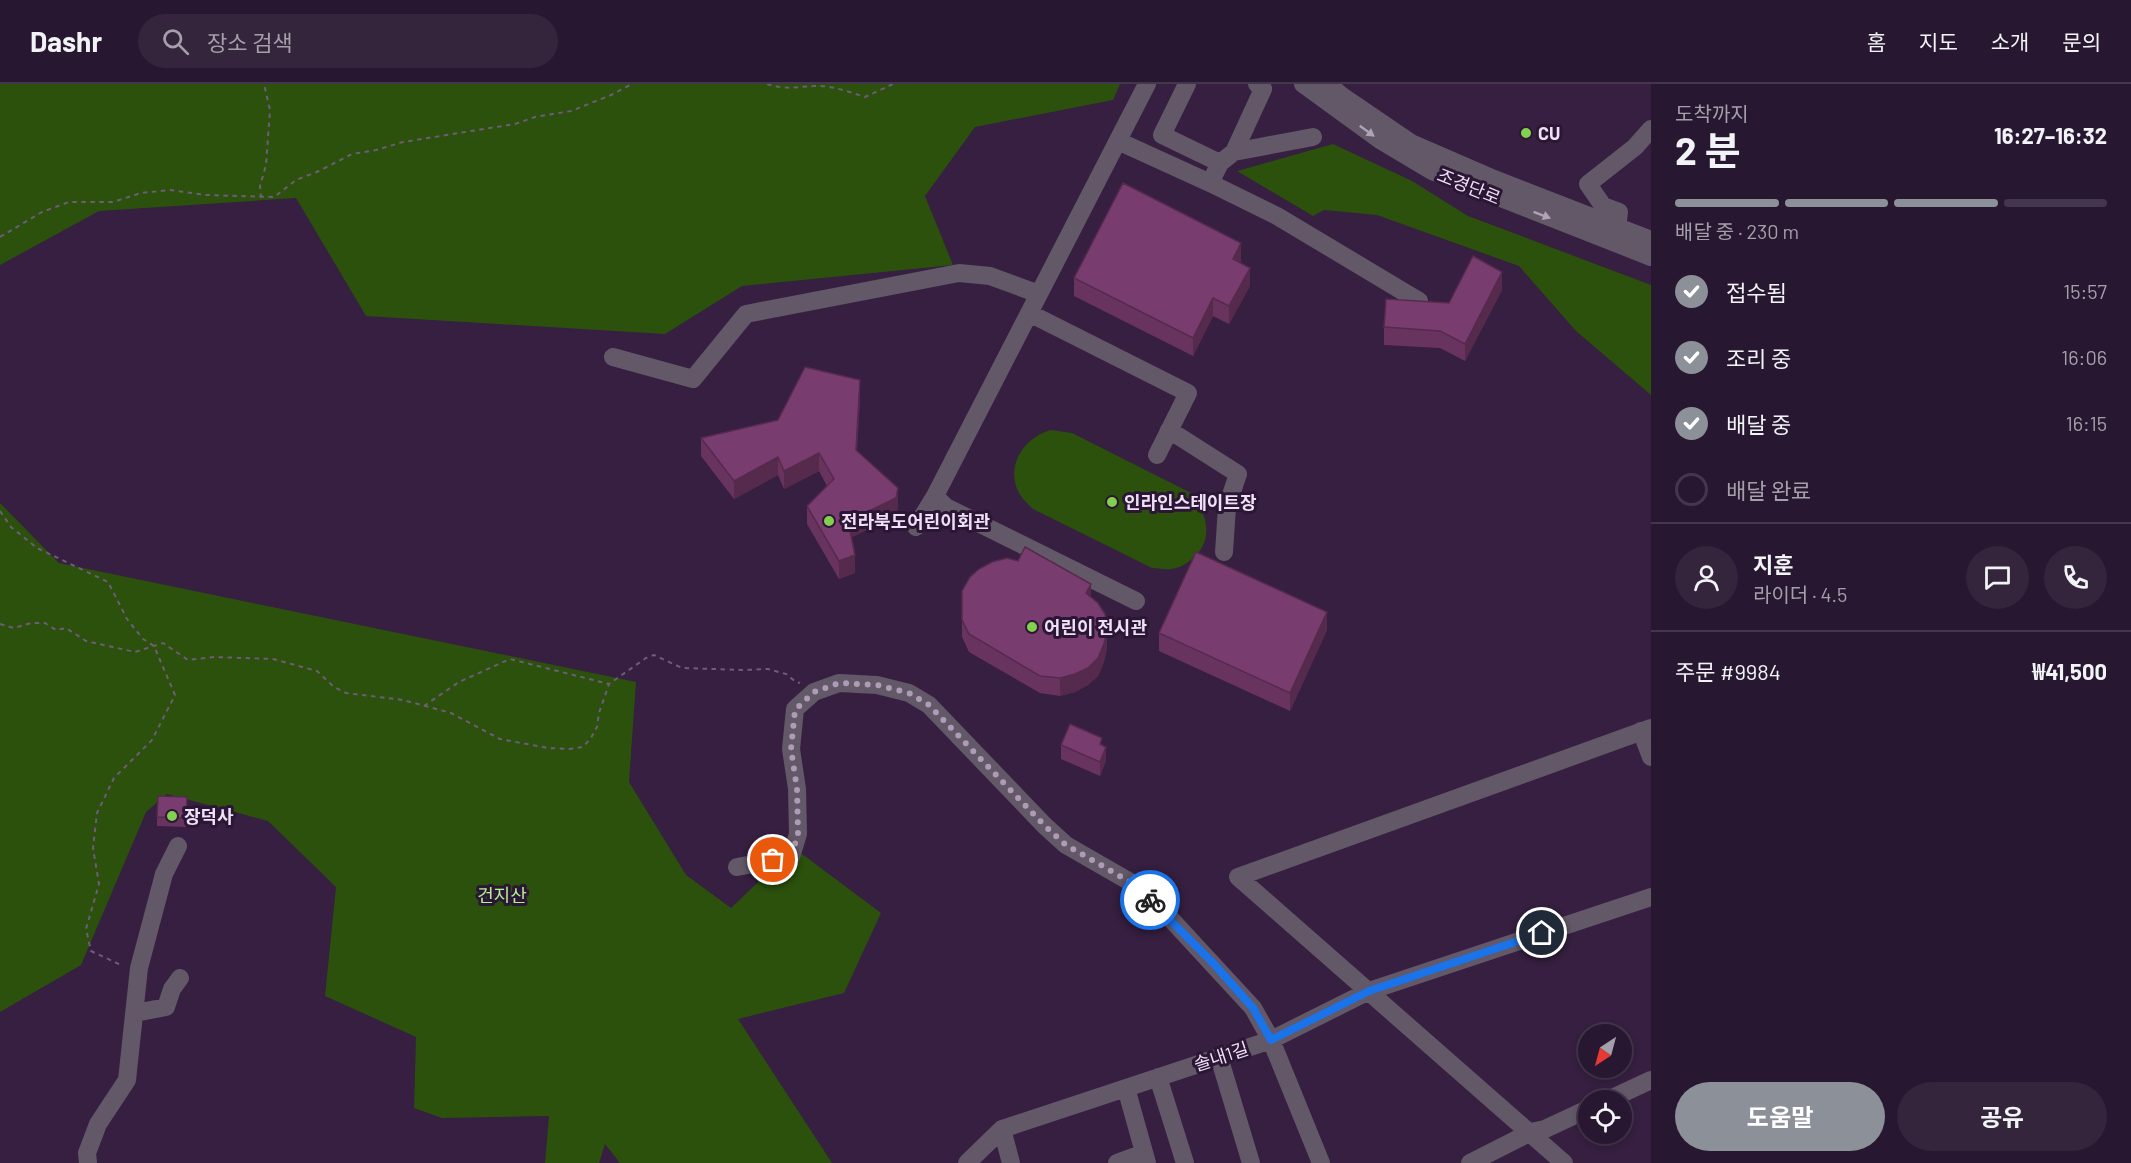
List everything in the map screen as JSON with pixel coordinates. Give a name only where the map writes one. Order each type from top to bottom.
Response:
[{"type":"street","points":[[916,527],[935,496],[1147,84]]},
{"type":"street","points":[[1187,84],[1162,135],[1227,158],[1313,137]]},
{"type":"street","points":[[1210,183],[1227,158],[1263,89],[1257,84]]},
{"type":"street","name":"조경단로","points":[[1303,84],[1380,140],[1431,171],[1651,257]]},
{"type":"street","name":"조경단로","points":[[1328,84],[1411,143],[1494,179],[1651,240]]},
{"type":"street","points":[[1617,227],[1619,212],[1603,206],[1587,184],[1635,147],[1651,129]]},
{"type":"street","points":[[1118,141],[1277,216],[1419,301]]},
{"type":"street","points":[[613,357],[693,379],[746,314],[959,273],[990,276],[1039,294]]},
{"type":"street","points":[[1029,312],[1188,393],[1157,455]]},
{"type":"street","points":[[1169,430],[1238,474],[1227,507],[1224,552]]},
{"type":"street","points":[[935,496],[946,507],[1136,601]]},
{"type":"street","points":[[737,867],[791,857],[798,834],[797,789],[791,749],[795,710],[814,692],[839,683],[877,685],[909,693],[929,705],[1066,845],[1132,883],[1169,917],[1253,1008],[1271,1040],[1321,1163]]},
{"type":"street","points":[[1564,1163],[1238,878],[1646,730],[1651,757]]},
{"type":"street","points":[[88,1163],[87,1152],[98,1124],[127,1080],[136,988],[149,926],[164,874],[178,846]]},
{"type":"street","name":"솔내1길","points":[[967,1163],[1002,1129],[1271,1040],[1369,991],[1651,897]]},
{"type":"street","points":[[135,1013],[166,1007],[172,989],[180,978]]},
{"type":"street","points":[[1219,1057],[1251,1163]]},
{"type":"street","points":[[1158,1077],[1185,1163]]},
{"type":"street","points":[[1630,1090],[1651,1080]]},
{"type":"street","points":[[1117,1163],[1146,1158],[1126,1088]]},
{"type":"street","points":[[1470,1163],[1531,1132],[1545,1129],[1578,1114]]},
{"type":"street","points":[[1002,1129],[1011,1163]]},
{"type":"path","points":[[261,198],[260,186],[266,165],[270,110],[264,84]]},
{"type":"path","points":[[0,237],[42,212],[69,202],[113,202],[141,193],[170,190],[261,198],[274,197],[296,180],[320,171],[352,154],[403,142],[481,131],[535,117],[571,111],[632,84]]},
{"type":"path","points":[[767,84],[782,88],[815,86],[838,89],[865,97],[893,84]]},
{"type":"path","points":[[0,511],[11,527],[37,548],[108,582],[127,620],[143,639],[154,646],[175,695],[152,740],[114,778],[97,813],[93,848],[99,884],[86,929],[91,951],[125,967],[136,988]]},
{"type":"path","points":[[0,624],[14,628],[31,623],[45,623],[56,630],[66,628],[86,641],[135,652],[163,643],[188,660],[214,657],[273,659],[317,671],[334,687],[346,693],[403,700],[451,713],[500,739],[548,748],[583,747],[597,727],[599,713],[609,684],[646,658],[654,655],[682,668],[768,669],[786,674],[795,682],[824,688]]},
{"type":"path","points":[[424,706],[459,682],[510,660],[609,684]]},
{"type":"green space","points":[[0,84],[1120,84],[1113,100],[975,127],[925,196],[953,265],[742,286],[665,334],[366,316],[296,198],[99,211],[0,265]]},
{"type":"green space","points":[[1333,144],[1412,181],[1468,216],[1651,285],[1651,395],[1576,331],[1519,266],[1377,215],[1324,210],[1313,216],[1237,171]]},
{"type":"green space","name":"인라인스테이트장","points":[[1051,430],[1072,433],[1191,493],[1201,509],[1206,526],[1204,543],[1199,552],[1183,566],[1169,569],[1152,568],[1033,509],[1017,490],[1014,477],[1017,459],[1034,438]]},
{"type":"green space","name":"건지산","points":[[0,503],[59,563],[636,682],[629,782],[686,875],[731,908],[794,848],[881,913],[844,993],[738,1019],[832,1163],[620,1163],[605,1144],[599,1163],[545,1163],[549,1116],[442,1118],[414,1108],[416,1037],[325,996],[336,887],[268,821],[167,794],[146,812],[81,965],[0,1012]]},
{"type":"building","points":[[1123,183],[1241,243],[1233,259],[1250,268],[1229,306],[1213,298],[1193,338],[1074,278]]},
{"type":"building","points":[[1473,256],[1502,272],[1465,344],[1440,331],[1384,327],[1386,299],[1449,303]]},
{"type":"building","points":[[805,367],[860,380],[856,450],[898,488],[896,498],[848,521],[855,555],[839,561],[807,506],[834,479],[819,453],[784,471],[778,457],[734,481],[701,438],[778,420]]},
{"type":"building","name":"어린이 전시관","points":[[1025,547],[1091,584],[1086,593],[1098,603],[1105,614],[1107,630],[1098,658],[1088,668],[1075,674],[1060,678],[1040,676],[969,634],[962,620],[962,591],[970,577],[992,562],[1007,558],[1018,561]]},
{"type":"building","points":[[1196,552],[1327,612],[1290,693],[1159,633]]},
{"type":"building","points":[[1070,724],[1102,738],[1100,744],[1106,747],[1100,762],[1061,745]]},
{"type":"building","points":[[158,796],[187,797],[186,818],[157,817]]},
{"type":"way so far","points":[[773,860],[791,857],[798,834],[797,789],[791,749],[795,710],[814,692],[839,683],[877,685],[909,693],[929,705],[1066,845],[1132,883],[1150,900]]},
{"type":"place","name":"CU","points":[[1526,133]]},
{"type":"place","name":"인라인스테이트장","points":[[1112,502]]},
{"type":"place","name":"전라북도어린이회관","points":[[829,521]]},
{"type":"place","name":"어린이 전시관","points":[[1032,627]]},
{"type":"place","name":"장덕사","points":[[172,816]]},
{"type":"route","points":[[1150,900],[1214,964],[1253,1008],[1271,1040],[1369,991],[1542,933]]}]
